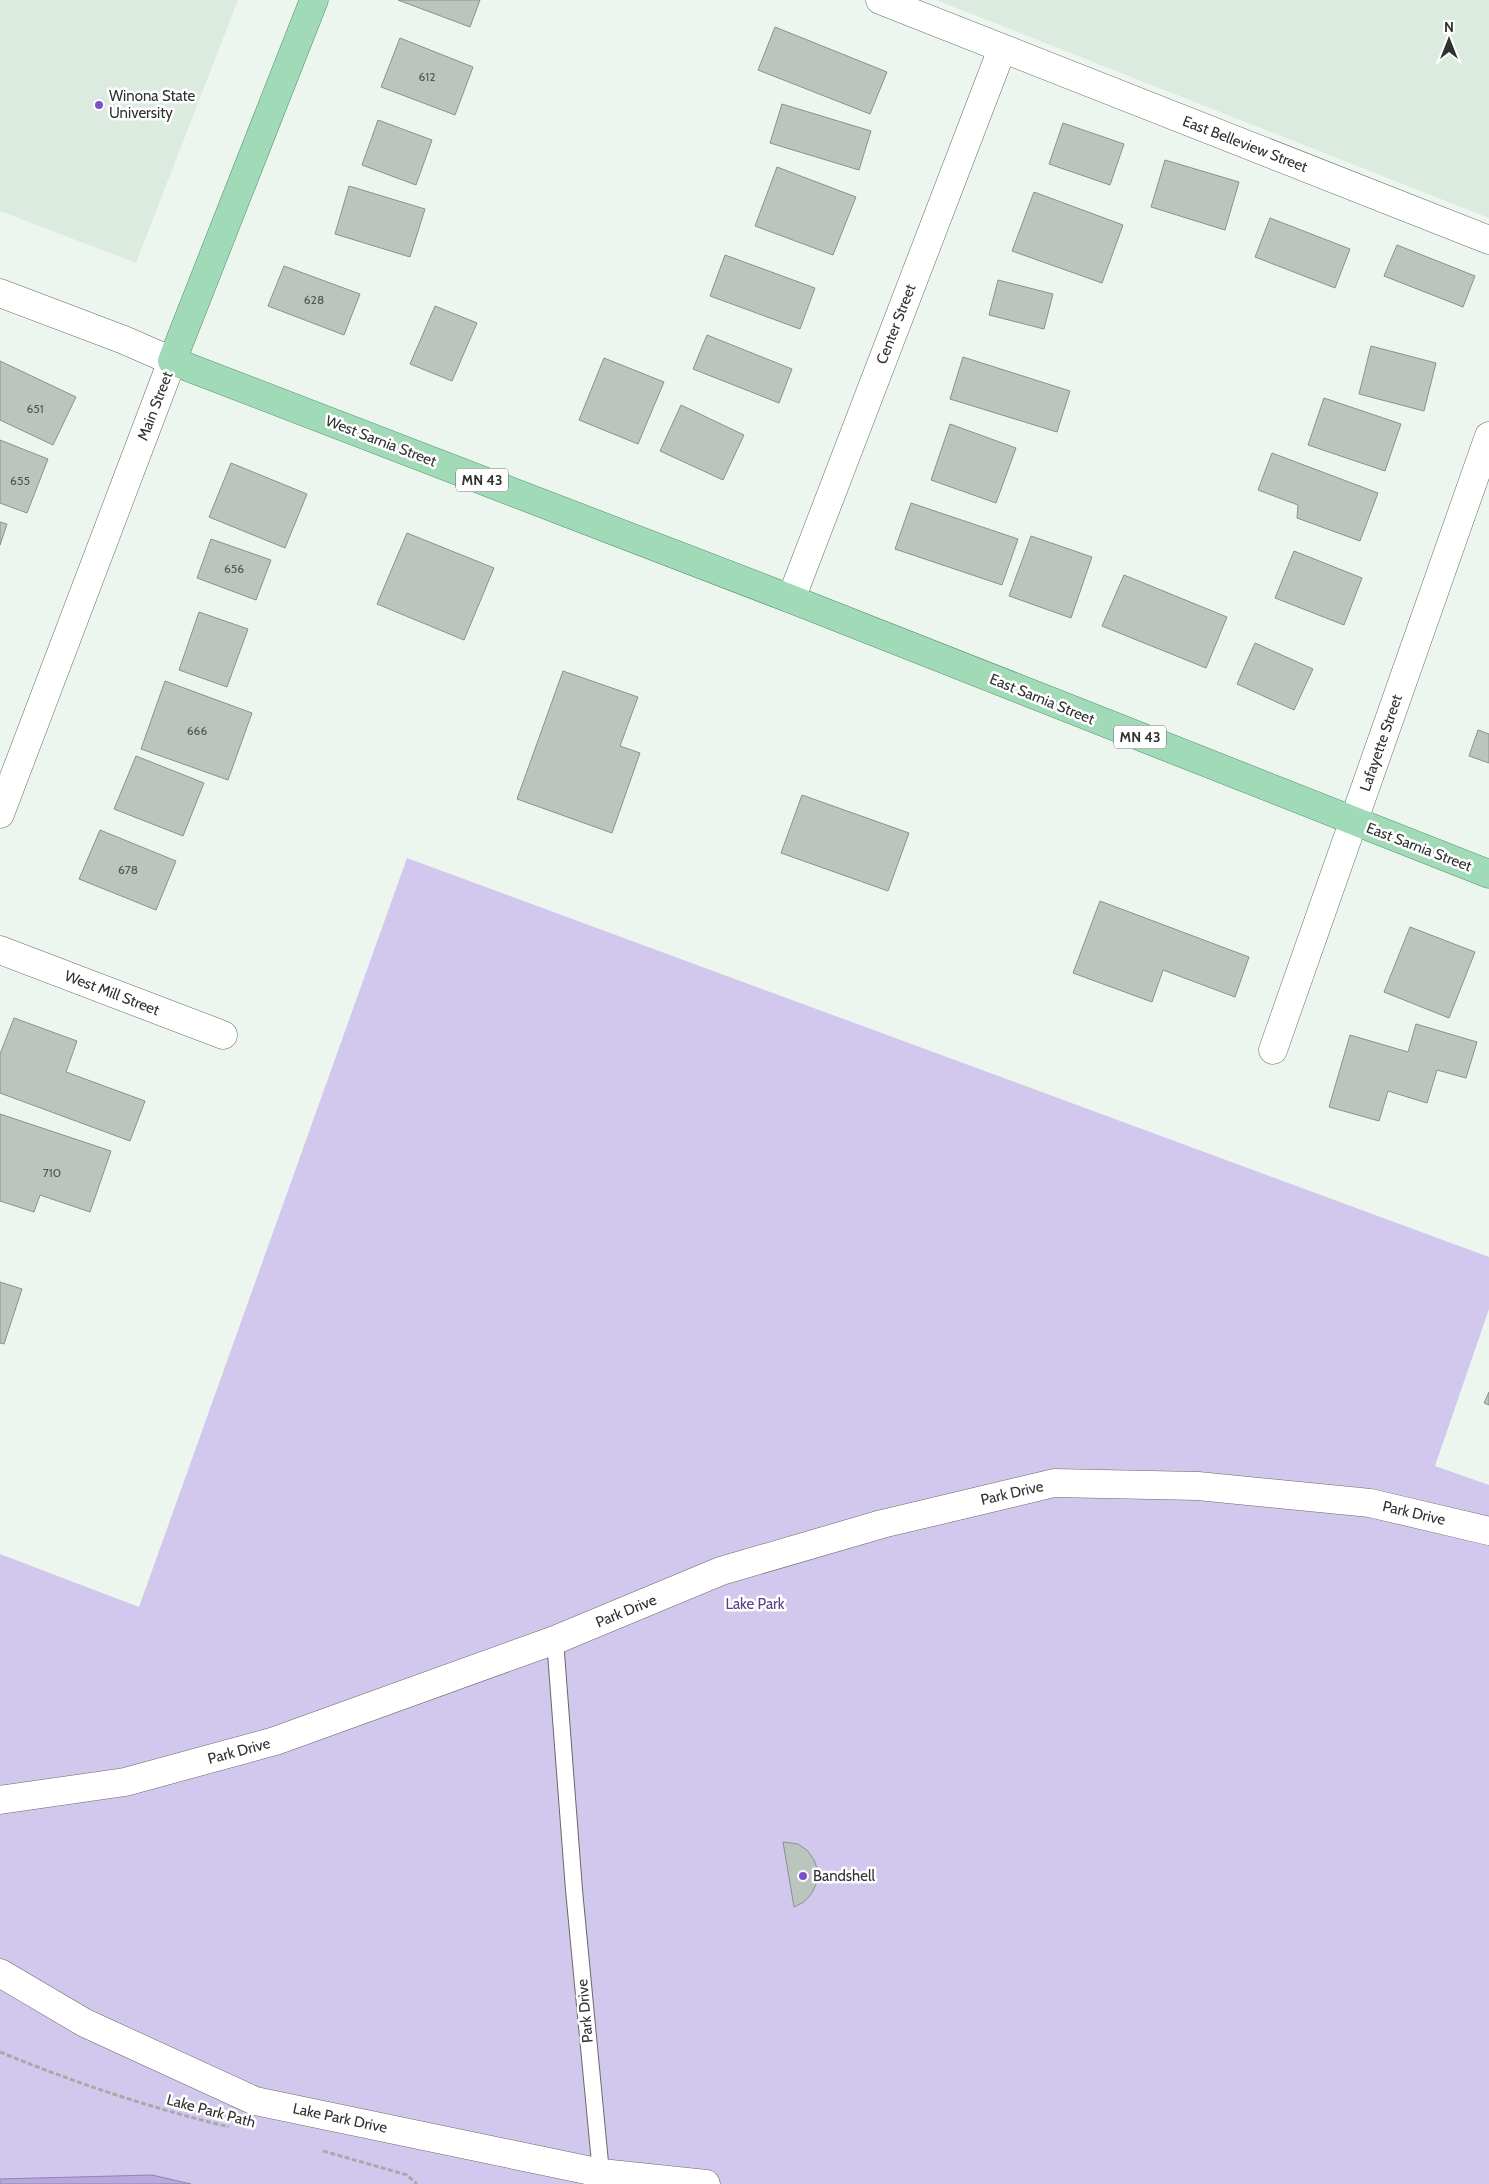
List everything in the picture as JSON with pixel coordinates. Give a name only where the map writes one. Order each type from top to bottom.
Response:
[{"type":"main road","name":"Main Street","points":[[172,361],[314,0]]},
{"type":"main road","name":"West Sarnia Street","points":[[172,361],[791,599]]},
{"type":"main road","name":"East Sarnia Street","points":[[791,599],[1489,874]]},
{"type":"street","name":"East Belleview Street","points":[[880,0],[1489,240]]},
{"type":"street","name":"Center Street","points":[[791,599],[1002,48]]},
{"type":"street","name":"West Sarnia Street","points":[[0,293],[124,340],[172,361]]},
{"type":"street","name":"Main Street","points":[[0,814],[172,361]]},
{"type":"street","name":"Lafayette Street","points":[[1273,1050],[1489,436]]},
{"type":"street","name":"West Mill Street","points":[[0,950],[223,1034]]},
{"type":"street","name":"Park Drive","points":[[0,1800],[125,1782],[275,1741],[555,1640],[721,1571],[882,1524],[1054,1484],[1198,1486],[1370,1503],[1489,1531]]},
{"type":"street","name":"Lake Park Drive","points":[[0,1973],[85,2023],[255,2101],[601,2173],[706,2184]]},
{"type":"lane","name":"Park Drive","points":[[555,1640],[574,1890],[601,2173]]},
{"type":"path","name":"Lake Park Path","points":[[0,2052],[42,2069],[167,2112],[234,2128]]},
{"type":"path","points":[[320,2150],[407,2175],[417,2184]]},
{"type":"shaded area","name":"Winona State University","points":[[0,0],[238,0],[136,263],[0,211]]},
{"type":"shaded area","points":[[936,0],[1489,0],[1489,218]]},
{"type":"shaded area","points":[[152,2175],[191,2184],[0,2184],[0,2179]]},
{"type":"green space","name":"Lake Park","points":[[407,858],[1489,1257],[1489,1309],[1435,1466],[1489,1485],[1489,2184],[0,2184],[0,1554],[139,1607]]},
{"type":"building","points":[[398,0],[480,0],[470,27]]},
{"type":"building","points":[[775,27],[887,72],[870,114],[758,70]]},
{"type":"building","points":[[400,38],[473,67],[455,115],[381,87]]},
{"type":"building","points":[[782,104],[871,131],[859,170],[770,143]]},
{"type":"building","points":[[378,120],[432,140],[416,185],[362,165]]},
{"type":"building","points":[[1063,123],[1124,144],[1110,185],[1049,164]]},
{"type":"building","points":[[1165,160],[1239,182],[1225,230],[1151,207]]},
{"type":"building","points":[[777,167],[856,197],[833,255],[755,226]]},
{"type":"building","points":[[349,186],[425,209],[410,257],[335,234]]},
{"type":"building","points":[[1034,192],[1123,225],[1102,283],[1012,251]]},
{"type":"building","points":[[1270,218],[1350,249],[1335,288],[1255,257]]},
{"type":"building","points":[[1397,245],[1475,276],[1463,307],[1384,276]]},
{"type":"building","points":[[725,255],[815,288],[800,329],[710,296]]},
{"type":"building","points":[[284,266],[360,294],[344,335],[268,306]]},
{"type":"building","points":[[998,280],[1053,294],[1044,329],[989,315]]},
{"type":"building","points":[[435,306],[477,323],[452,381],[410,364]]},
{"type":"building","points":[[707,335],[792,369],[779,403],[693,369]]},
{"type":"building","points":[[1371,346],[1436,363],[1424,411],[1359,394]]},
{"type":"building","points":[[963,357],[1070,391],[1057,432],[950,399]]},
{"type":"building","points":[[604,358],[664,382],[638,444],[579,420]]},
{"type":"building","points":[[0,361],[76,397],[53,445],[0,420]]},
{"type":"building","points":[[1324,398],[1401,424],[1385,471],[1308,445]]},
{"type":"building","points":[[681,405],[744,435],[723,480],[660,451]]},
{"type":"building","points":[[950,424],[1016,448],[996,503],[931,480]]},
{"type":"building","points":[[0,440],[48,459],[27,513],[0,503]]},
{"type":"building","points":[[1272,453],[1378,493],[1360,541],[1297,518],[1298,505],[1258,490]]},
{"type":"building","points":[[231,463],[307,494],[285,548],[209,517]]},
{"type":"building","points":[[911,503],[1018,539],[1002,585],[895,549]]},
{"type":"building","points":[[0,522],[7,524],[0,545]]},
{"type":"building","points":[[407,533],[494,568],[464,640],[377,604]]},
{"type":"building","points":[[1031,536],[1092,557],[1071,618],[1009,596]]},
{"type":"building","points":[[211,539],[271,560],[256,600],[197,578]]},
{"type":"building","points":[[1294,551],[1362,578],[1344,625],[1275,598]]},
{"type":"building","points":[[1124,575],[1227,617],[1206,668],[1102,626]]},
{"type":"building","points":[[199,612],[248,629],[227,687],[179,670]]},
{"type":"building","points":[[1255,643],[1313,669],[1294,710],[1237,684]]},
{"type":"building","points":[[563,671],[638,697],[620,746],[640,753],[612,833],[517,799]]},
{"type":"building","points":[[165,681],[252,713],[228,780],[141,749]]},
{"type":"building","points":[[1478,730],[1489,734],[1489,763],[1469,756]]},
{"type":"building","points":[[136,756],[204,783],[183,836],[114,809]]},
{"type":"building","points":[[802,795],[909,833],[888,891],[781,853]]},
{"type":"building","points":[[100,830],[176,861],[156,910],[79,879]]},
{"type":"building","points":[[1100,901],[1249,957],[1235,997],[1163,970],[1152,1002],[1073,973]]},
{"type":"building","points":[[1410,927],[1475,952],[1449,1018],[1384,992]]},
{"type":"building","points":[[14,1018],[77,1041],[66,1072],[145,1101],[130,1141],[0,1093],[0,1054]]},
{"type":"building","points":[[1416,1024],[1477,1042],[1466,1078],[1437,1070],[1427,1103],[1388,1091],[1379,1121],[1329,1107],[1350,1035],[1408,1052]]},
{"type":"building","points":[[0,1114],[111,1151],[90,1212],[40,1195],[34,1212],[0,1201]]},
{"type":"building","points":[[0,1282],[22,1289],[4,1344],[0,1343]]},
{"type":"building","points":[[1489,1392],[1489,1405],[1484,1403]]},
{"type":"building","name":"Bandshell","points":[[783,1842],[798,1844],[808,1851],[818,1871],[817,1882],[812,1893],[804,1902],[794,1907]]},
{"type":"place","name":"Winona State University","points":[[99,105]]},
{"type":"place","name":"Bandshell","points":[[803,1876]]}]
